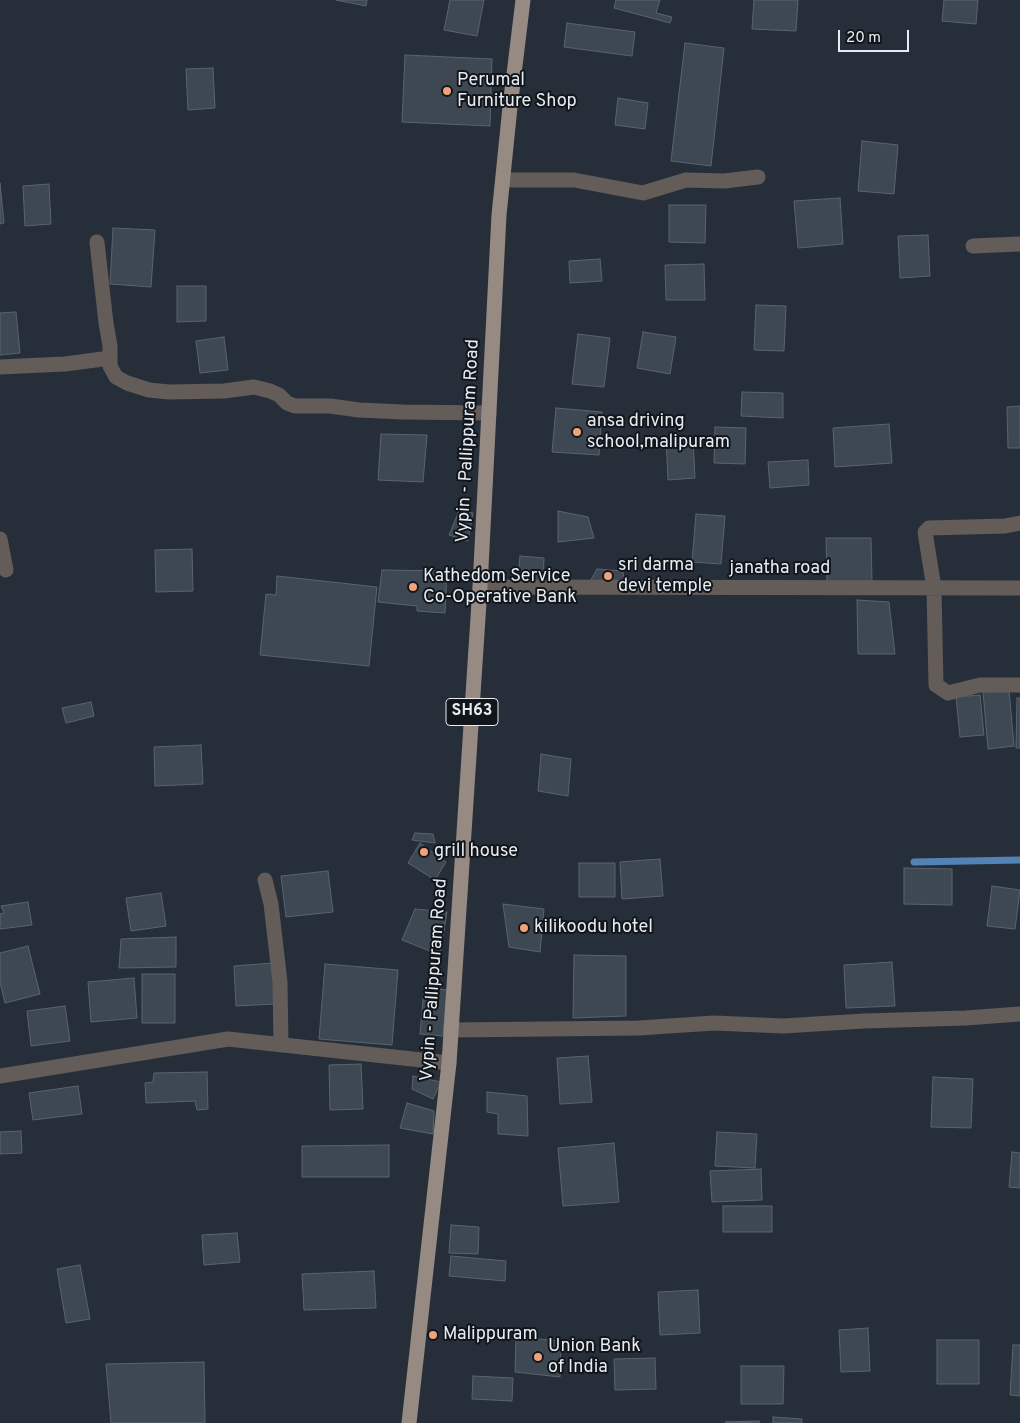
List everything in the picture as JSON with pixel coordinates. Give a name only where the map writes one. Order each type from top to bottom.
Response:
[{"type":"main road","name":"Vypin - Pallippuram Road","points":[[409,1423],[452,1030],[503,180],[523,0]]},
{"type":"street","points":[[503,180],[574,180],[643,193],[686,180],[724,181],[758,177]]},
{"type":"street","points":[[97,242],[110,346],[110,366],[116,377],[127,383],[149,390],[169,392],[224,391],[254,387],[270,390],[295,406],[330,406],[359,410],[445,414],[489,413]]},
{"type":"street","points":[[973,246],[1020,244]]},
{"type":"street","points":[[0,367],[65,364],[110,358]]},
{"type":"street","points":[[1020,523],[1005,526],[929,528],[925,532],[934,588],[936,685],[948,692],[980,685],[1020,685]]},
{"type":"street","points":[[0,539],[6,570]]},
{"type":"street","name":"janatha road","points":[[480,587],[1020,588]]},
{"type":"street","points":[[265,880],[271,904],[280,982],[281,1045]]},
{"type":"street","points":[[452,1030],[639,1028],[714,1023],[783,1026],[1020,1014]]},
{"type":"street","points":[[0,1076],[228,1039],[449,1063]]},
{"type":"building","points":[[336,0],[367,0],[366,6]]},
{"type":"building","points":[[450,0],[484,0],[477,36],[444,30]]},
{"type":"building","points":[[616,0],[660,0],[656,13],[672,17],[670,23],[614,8]]},
{"type":"building","points":[[754,0],[798,0],[796,31],[752,29]]},
{"type":"building","points":[[944,0],[978,0],[976,24],[942,21]]},
{"type":"building","points":[[567,23],[635,32],[632,56],[564,47]]},
{"type":"building","points":[[685,43],[724,48],[711,166],[671,161]]},
{"type":"building","name":"Perumal Furniture Shop","points":[[405,55],[492,59],[490,126],[402,122]]},
{"type":"building","points":[[213,68],[215,108],[188,110],[186,69]]},
{"type":"building","points":[[618,98],[648,103],[645,129],[615,125]]},
{"type":"building","points":[[862,141],[898,145],[894,194],[858,191]]},
{"type":"building","points":[[0,183],[4,223],[0,224]]},
{"type":"building","points":[[49,184],[51,224],[25,226],[23,186]]},
{"type":"building","points":[[840,198],[843,244],[798,248],[794,201]]},
{"type":"building","points":[[669,205],[706,205],[705,243],[669,242]]},
{"type":"building","points":[[113,228],[155,230],[151,287],[110,284]]},
{"type":"building","points":[[928,235],[930,276],[900,278],[898,236]]},
{"type":"building","points":[[600,259],[602,281],[570,283],[569,261]]},
{"type":"building","points":[[704,264],[705,300],[666,300],[665,265]]},
{"type":"building","points":[[177,286],[206,286],[206,321],[177,322]]},
{"type":"building","points":[[756,305],[786,306],[784,351],[754,350]]},
{"type":"building","points":[[16,312],[20,353],[0,355],[0,313]]},
{"type":"building","points":[[643,332],[676,337],[670,374],[637,368]]},
{"type":"building","points":[[578,334],[610,338],[604,387],[572,384]]},
{"type":"building","points":[[224,337],[228,370],[200,373],[196,341]]},
{"type":"building","points":[[742,392],[783,393],[783,418],[741,416]]},
{"type":"building","points":[[1020,406],[1020,448],[1008,448],[1007,407]]},
{"type":"building","name":"ansa driving school,malipuram","points":[[556,408],[602,412],[599,455],[552,452]]},
{"type":"building","points":[[889,424],[892,463],[835,467],[833,428]]},
{"type":"building","points":[[715,427],[746,428],[745,464],[714,463]]},
{"type":"building","points":[[381,434],[427,435],[423,482],[378,480]]},
{"type":"building","points":[[693,437],[695,478],[668,480],[666,438]]},
{"type":"building","points":[[808,460],[809,485],[770,488],[768,462]]},
{"type":"building","points":[[459,511],[473,513],[468,541],[449,535]]},
{"type":"building","points":[[558,511],[588,517],[594,538],[558,542]]},
{"type":"building","points":[[696,514],[725,516],[721,564],[692,562]]},
{"type":"building","points":[[826,538],[871,538],[872,581],[827,582]]},
{"type":"building","points":[[192,549],[193,591],[156,592],[155,550]]},
{"type":"building","points":[[520,556],[544,558],[543,582],[518,580]]},
{"type":"building","name":"sri darma devi temple","points":[[597,569],[623,571],[624,582],[589,583]]},
{"type":"building","name":"Kathedom Service Co-Operative Bank","points":[[382,570],[447,571],[445,613],[417,611],[417,606],[378,602]]},
{"type":"building","points":[[277,576],[377,587],[369,666],[260,655],[266,594],[276,595]]},
{"type":"building","points":[[857,600],[889,602],[895,654],[858,654]]},
{"type":"building","points":[[1009,690],[1014,746],[988,749],[983,692]]},
{"type":"building","points":[[980,695],[984,735],[960,737],[956,697]]},
{"type":"building","points":[[1017,698],[1020,698],[1020,748],[1016,748]]},
{"type":"building","points":[[91,702],[94,716],[66,723],[62,708]]},
{"type":"building","points":[[201,745],[203,784],[155,786],[154,747]]},
{"type":"building","points":[[541,754],[571,759],[568,796],[538,791]]},
{"type":"building","points":[[415,833],[433,834],[435,843],[412,840]]},
{"type":"building","name":"grill house","points":[[420,843],[446,862],[435,880],[408,863]]},
{"type":"building","points":[[660,859],[663,896],[622,899],[620,862]]},
{"type":"building","points":[[579,863],[615,863],[615,897],[579,897]]},
{"type":"building","points":[[904,868],[952,869],[952,905],[904,904]]},
{"type":"building","points":[[328,871],[333,912],[286,917],[281,876]]},
{"type":"building","points":[[992,886],[1020,890],[1015,929],[987,926]]},
{"type":"building","points":[[161,893],[166,926],[131,931],[126,898]]},
{"type":"building","points":[[28,902],[32,925],[0,929],[0,914],[4,913],[1,906]]},
{"type":"building","name":"kilikoodu hotel","points":[[503,904],[544,909],[540,952],[509,947]]},
{"type":"building","points":[[415,909],[447,912],[440,955],[402,940]]},
{"type":"building","points":[[176,937],[176,967],[119,968],[121,939]]},
{"type":"building","points":[[28,946],[40,994],[5,1003],[0,982],[0,953]]},
{"type":"building","points":[[574,955],[626,956],[626,1016],[573,1018]]},
{"type":"building","points":[[892,962],[895,1006],[846,1008],[844,965]]},
{"type":"building","points":[[273,963],[275,1004],[236,1006],[234,966]]},
{"type":"building","points":[[325,964],[398,970],[392,1045],[319,1039]]},
{"type":"building","points":[[142,974],[175,974],[175,1023],[142,1023]]},
{"type":"building","points":[[134,978],[137,1018],[91,1022],[88,982]]},
{"type":"building","points":[[424,988],[447,990],[443,1036],[420,1034]]},
{"type":"building","points":[[65,1006],[70,1041],[31,1046],[27,1011]]},
{"type":"building","points":[[588,1056],[592,1102],[560,1104],[557,1058]]},
{"type":"building","points":[[361,1064],[363,1109],[330,1110],[329,1065]]},
{"type":"building","points":[[207,1072],[208,1109],[197,1110],[195,1101],[146,1103],[145,1083],[153,1082],[154,1073]]},
{"type":"building","points":[[413,1076],[441,1082],[433,1099],[412,1089]]},
{"type":"building","points":[[933,1077],[973,1079],[971,1128],[931,1127]]},
{"type":"building","points":[[78,1086],[82,1114],[33,1120],[29,1093]]},
{"type":"building","points":[[487,1092],[527,1096],[528,1136],[498,1134],[498,1114],[487,1112]]},
{"type":"building","points":[[407,1103],[434,1111],[433,1134],[400,1128]]},
{"type":"building","points":[[21,1131],[22,1153],[0,1154],[0,1132]]},
{"type":"building","points":[[717,1132],[757,1134],[755,1168],[715,1166]]},
{"type":"building","points":[[614,1143],[619,1202],[563,1206],[558,1148]]},
{"type":"building","points":[[389,1145],[389,1177],[302,1177],[302,1146]]},
{"type":"building","points":[[1012,1152],[1020,1153],[1020,1188],[1009,1187]]},
{"type":"building","points":[[761,1169],[762,1200],[712,1202],[710,1171]]},
{"type":"building","points":[[723,1206],[772,1206],[772,1232],[723,1232]]},
{"type":"building","points":[[451,1225],[479,1227],[478,1254],[449,1253]]},
{"type":"building","points":[[237,1233],[240,1262],[204,1265],[202,1235]]},
{"type":"building","points":[[451,1256],[506,1261],[505,1281],[449,1276]]},
{"type":"building","points":[[80,1265],[90,1319],[66,1323],[57,1269]]},
{"type":"building","points":[[374,1271],[376,1308],[304,1310],[302,1274]]},
{"type":"building","points":[[698,1290],[700,1333],[660,1335],[658,1292]]},
{"type":"building","points":[[868,1328],[870,1371],[841,1372],[839,1330]]},
{"type":"building","name":"Union Bank of India","points":[[516,1337],[561,1341],[560,1377],[515,1372]]},
{"type":"building","points":[[937,1340],[979,1340],[979,1384],[937,1384]]},
{"type":"building","points":[[1013,1345],[1020,1345],[1020,1396],[1010,1395]]},
{"type":"building","points":[[655,1358],[656,1389],[615,1390],[614,1359]]},
{"type":"building","points":[[204,1362],[205,1423],[111,1423],[106,1364]]},
{"type":"building","points":[[741,1366],[784,1366],[783,1404],[741,1404]]},
{"type":"building","points":[[473,1376],[513,1378],[512,1401],[472,1399]]},
{"type":"building","points":[[773,1417],[802,1419],[802,1423],[773,1423]]},
{"type":"building","points":[[759,1421],[759,1423],[725,1422]]},
{"type":"waterway","points":[[914,862],[1020,860]]},
{"type":"place","name":"Perumal Furniture Shop","points":[[447,91]]},
{"type":"place","name":"ansa driving school,malipuram","points":[[577,432]]},
{"type":"place","name":"sri darma devi temple","points":[[608,576]]},
{"type":"place","name":"Kathedom Service Co-Operative Bank","points":[[413,587]]},
{"type":"place","name":"grill house","points":[[424,852]]},
{"type":"place","name":"kilikoodu hotel","points":[[524,928]]},
{"type":"place","name":"Malippuram","points":[[433,1335]]},
{"type":"place","name":"Union Bank of India","points":[[538,1357]]}]
